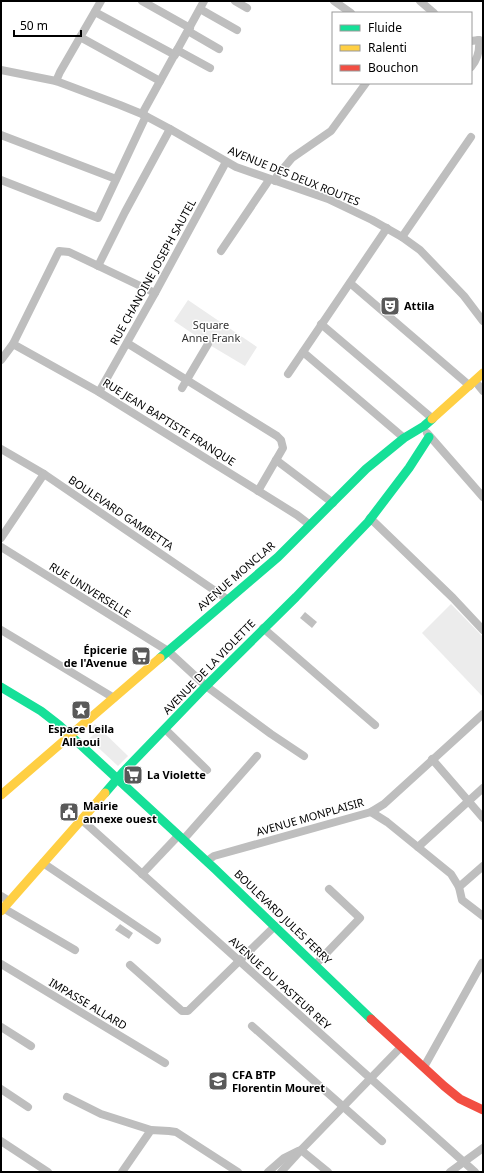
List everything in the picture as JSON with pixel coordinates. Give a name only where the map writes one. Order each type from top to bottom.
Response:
[{"type":"street","points":[[56,82],[101,1]]},
{"type":"street","points":[[142,1],[219,49]]},
{"type":"street","points":[[1,180],[98,218],[160,81],[204,1]]},
{"type":"street","points":[[235,1],[247,8]]},
{"type":"street","points":[[334,1],[350,12]]},
{"type":"street","points":[[420,1],[432,12]]},
{"type":"street","points":[[200,9],[236,30]]},
{"type":"street","points":[[95,12],[210,68]]},
{"type":"street","points":[[80,37],[160,81]]},
{"type":"street","points":[[472,67],[476,61],[480,48],[478,39]]},
{"type":"street","name":"AVENUE DES DEUX ROUTES","points":[[1,70],[56,82],[120,104],[170,129],[236,167],[328,199],[387,228],[420,250],[464,296],[483,321]]},
{"type":"street","points":[[221,251],[268,183],[277,176],[292,158],[331,131],[365,84]]},
{"type":"street","points":[[98,266],[125,212],[170,129]]},
{"type":"street","points":[[1,135],[116,179]]},
{"type":"street","points":[[402,237],[471,137]]},
{"type":"street","name":"RUE CHANOINE JOSEPH SAUTEL","points":[[99,392],[226,162]]},
{"type":"street","points":[[288,374],[387,228]]},
{"type":"street","points":[[1,360],[13,344],[59,251],[69,252],[155,293]]},
{"type":"street","points":[[350,283],[472,384],[483,391]]},
{"type":"street","points":[[321,324],[433,419]]},
{"type":"street","points":[[127,343],[278,436],[281,440],[283,448],[258,491]]},
{"type":"street","name":"RUE JEAN BAPTISTE FRANQUE","points":[[13,344],[99,392],[297,515],[310,525]]},
{"type":"street","points":[[182,388],[208,344]]},
{"type":"street","points":[[302,352],[404,438]]},
{"type":"street","name":"AVENUE MONCLAR","points":[[1,795],[71,736],[227,599],[278,557],[366,469],[404,438],[433,419],[483,373]]},
{"type":"street","points":[[424,426],[429,437],[483,497]]},
{"type":"street","name":"AVENUE DE LA VIOLETTE","points":[[2,910],[117,780],[206,686],[296,597],[370,518],[409,468],[429,437]]},
{"type":"street","name":"BOULEVARD GAMBETTA","points":[[1,448],[44,474],[227,599]]},
{"type":"street","points":[[276,460],[332,502]]},
{"type":"street","points":[[1,538],[4,527],[44,474]]},
{"type":"street","points":[[370,518],[453,598],[483,630]]},
{"type":"street","name":"RUE UNIVERSELLE","points":[[1,547],[168,651],[206,686],[271,734],[304,756]]},
{"type":"street","points":[[263,628],[375,726]]},
{"type":"street","points":[[1,630],[114,698]]},
{"type":"street","name":"BOULEVARD JULES FERRY","points":[[1,686],[43,712],[65,729],[117,780],[275,926],[401,1047],[444,1086],[460,1099],[482,1107]]},
{"type":"street","name":"AVENUE MONPLAISIR","points":[[206,862],[214,856],[371,812],[384,804],[483,714]]},
{"type":"street","points":[[165,729],[207,770]]},
{"type":"street","points":[[142,874],[180,838],[257,756]]},
{"type":"street","points":[[432,760],[483,818]]},
{"type":"street","points":[[418,847],[483,788]]},
{"type":"street","points":[[371,812],[387,822],[451,874],[459,887],[462,900],[483,916]]},
{"type":"street","name":"AVENUE DU PASTEUR REY","points":[[82,820],[475,1172]]},
{"type":"street","points":[[43,863],[157,940]]},
{"type":"street","points":[[459,887],[483,866]]},
{"type":"street","points":[[315,965],[360,918],[329,889]]},
{"type":"street","points":[[1,896],[9,901]]},
{"type":"street","points":[[2,910],[75,950]]},
{"type":"street","points":[[130,965],[182,1011],[188,1011],[240,962],[275,926]]},
{"type":"street","points":[[424,1067],[482,963]]},
{"type":"street","name":"IMPASSE ALLARD","points":[[1,964],[164,1063]]},
{"type":"street","points":[[252,1026],[382,1141]]},
{"type":"street","points":[[1,1027],[31,1046]]},
{"type":"street","points":[[282,1172],[301,1150],[401,1047]]},
{"type":"street","points":[[1,1090],[28,1107]]},
{"type":"street","points":[[67,1097],[101,1114],[151,1130],[176,1132],[238,1172]]},
{"type":"street","points":[[122,1172],[151,1130]]},
{"type":"street","points":[[1,1141],[48,1172]]},
{"type":"street","points":[[450,1172],[483,1148]]},
{"type":"street","points":[[268,1172],[284,1158],[301,1150]]},
{"type":"street","points":[[301,1150],[328,1172]]},
{"type":"green space","name":"Square Anne Frank","points":[[188,300],[257,347],[245,366],[208,344],[174,321]]},
{"type":"green space","points":[[451,604],[483,637],[483,697],[422,633]]},
{"type":"green space","points":[[95,724],[128,756],[118,766],[89,739],[95,733],[91,728]]},
{"type":"shaded area","points":[[305,612],[317,622],[312,628],[300,618]]},
{"type":"shaded area","points":[[120,924],[133,933],[129,939],[115,930]]},
{"type":"traffic: fast","points":[[160,658],[278,557],[366,469],[404,438],[424,426],[432,419]]},
{"type":"traffic: fast","points":[[105,793],[124,771],[206,686],[296,597],[368,522],[409,468],[429,437]]},
{"type":"traffic: fast","points":[[1,687],[41,711],[59,725],[215,869],[371,1019]]},
{"type":"traffic: slow","points":[[432,419],[483,373]]},
{"type":"traffic: slow","points":[[1,795],[160,658]]},
{"type":"traffic: slow","points":[[1,911],[105,793]]},
{"type":"traffic: jam","points":[[371,1019],[444,1086],[460,1099],[483,1110]]},
{"type":"place","name":"Attila","points":[[390,306]]},
{"type":"place","name":"Épicerie de l'Avenue","points":[[141,656]]},
{"type":"place","name":"Espace Leila Allaoui","points":[[81,710]]},
{"type":"place","name":"La Violette","points":[[133,775]]},
{"type":"place","name":"Mairie annexe ouest","points":[[69,812]]},
{"type":"place","name":"CFA BTP Florentin Mouret","points":[[218,1081]]}]
